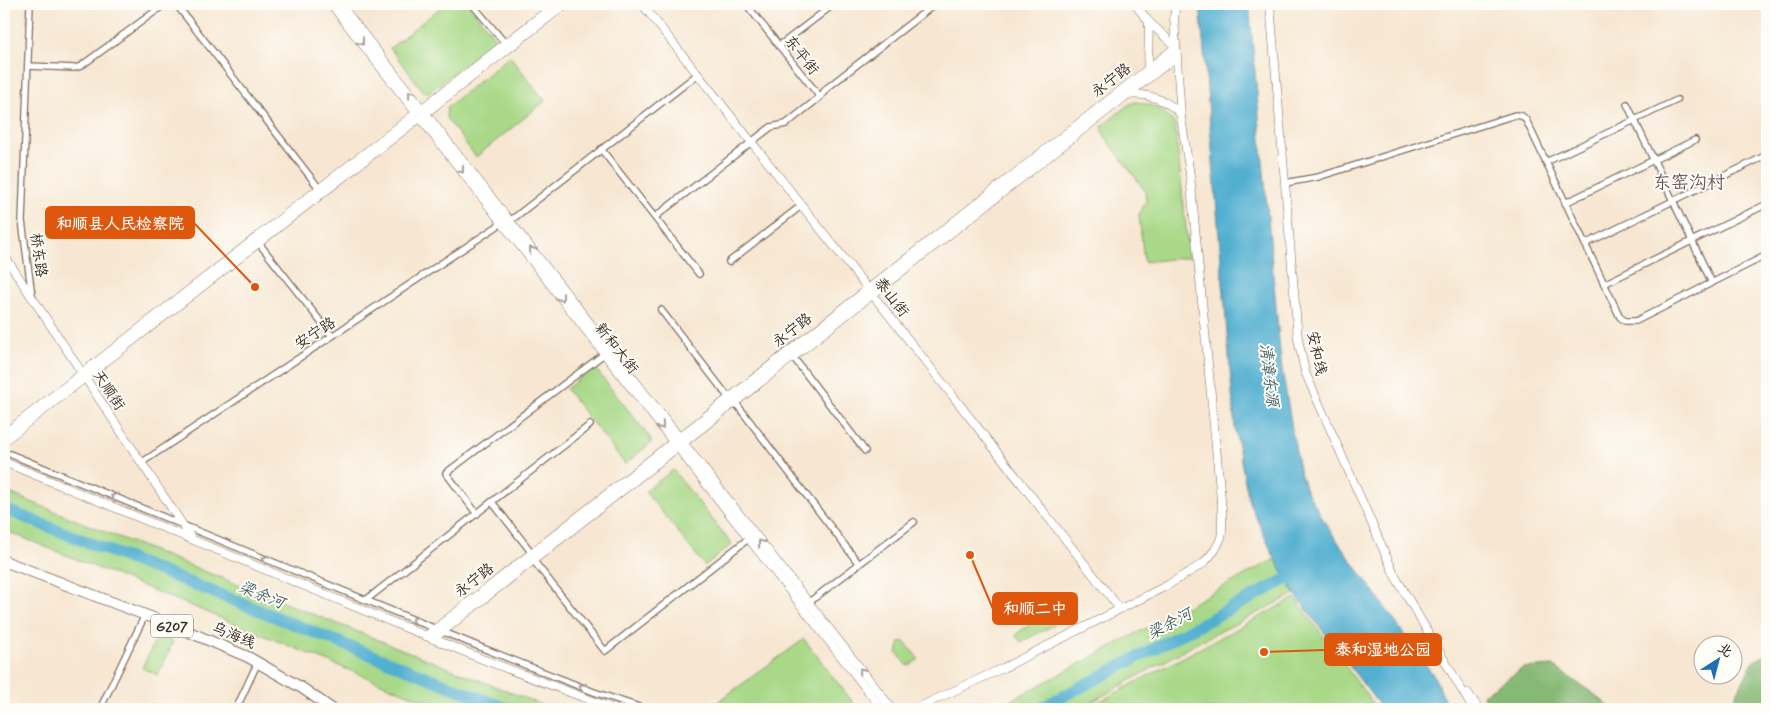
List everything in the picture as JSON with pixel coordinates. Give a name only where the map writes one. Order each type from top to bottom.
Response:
[{"type":"highway","name":"乌海线","points":[[4,561],[225,647],[258,662],[302,688],[332,709]]},
{"type":"main road","name":"新和大街","points":[[330,4],[420,113],[678,442],[892,709]]},
{"type":"main road","name":"新和大街","points":[[340,4],[420,113]]},
{"type":"main road","points":[[4,434],[258,242],[556,4]]},
{"type":"main road","points":[[4,441],[83,375],[319,188],[566,4]]},
{"type":"main road","name":"泰山街","points":[[642,4],[1120,609]]},
{"type":"main road","points":[[1135,4],[1149,22],[1176,47]]},
{"type":"main road","points":[[1170,4],[1174,17]]},
{"type":"main road","points":[[915,709],[1002,668],[1175,581],[1204,563],[1215,550],[1222,531],[1222,510],[1190,175],[1181,115],[1174,17],[1176,4]]},
{"type":"main road","name":"安和线","points":[[1270,4],[1298,339],[1305,372],[1395,576],[1473,709]]},
{"type":"main road","points":[[1148,69],[1149,22]]},
{"type":"main road","name":"永宁路","points":[[732,400],[793,357],[870,292],[1176,47]]},
{"type":"main road","name":"永宁路","points":[[430,637],[870,292],[1177,56]]},
{"type":"main road","points":[[1127,94],[1141,94],[1157,98],[1174,108],[1181,115]]},
{"type":"main road","name":"新和大街","points":[[506,222],[604,354],[678,442],[748,539],[882,709]]},
{"type":"main road","name":"天顺街","points":[[4,256],[192,539]]},
{"type":"main road","points":[[4,462],[537,681],[614,709]]},
{"type":"main road","name":"安和线","points":[[1454,676],[1479,709]]},
{"type":"street","name":"桥东路","points":[[30,4],[22,221],[32,299]]},
{"type":"street","points":[[28,66],[75,68],[81,66],[164,4]]},
{"type":"street","points":[[176,4],[319,188]]},
{"type":"street","points":[[472,4],[505,43]]},
{"type":"street","name":"东平街","points":[[746,4],[820,97]]},
{"type":"street","points":[[779,46],[834,4]]},
{"type":"street","points":[[655,217],[771,127],[786,124],[820,97],[827,88],[935,4]]},
{"type":"street","name":"安宁路","points":[[141,463],[506,222],[698,74]]},
{"type":"street","points":[[1546,162],[1677,100]]},
{"type":"street","points":[[1627,104],[1712,283]]},
{"type":"street","points":[[1285,183],[1318,177],[1515,115],[1522,116],[1526,120],[1620,317],[1630,322],[1636,321],[1767,255]]},
{"type":"street","points":[[1565,203],[1695,140]]},
{"type":"street","points":[[601,149],[699,274]]},
{"type":"street","points":[[1584,244],[1767,155]]},
{"type":"street","points":[[1604,284],[1767,204]]},
{"type":"street","points":[[729,262],[802,205]]},
{"type":"street","points":[[258,242],[332,336]]},
{"type":"street","points":[[661,310],[859,564]]},
{"type":"street","points":[[477,514],[446,473],[604,354]]},
{"type":"street","points":[[793,357],[866,451]]},
{"type":"street","points":[[366,600],[590,426]]},
{"type":"street","points":[[4,454],[10,454],[594,692],[645,709]]},
{"type":"street","points":[[492,502],[605,652],[748,539]]},
{"type":"street","points":[[808,603],[914,522]]},
{"type":"street","points":[[100,709],[145,615]]},
{"type":"street","points":[[236,709],[258,662]]},
{"type":"green space","points":[[445,4],[468,4],[497,40],[428,93],[424,92],[390,48]]},
{"type":"green space","points":[[510,56],[545,101],[476,157],[446,118],[447,107]]},
{"type":"green space","points":[[1135,102],[1158,109],[1172,120],[1175,125],[1189,257],[1144,262],[1139,214],[1146,202],[1145,191],[1104,135],[1102,126],[1128,105]]},
{"type":"green space","points":[[594,367],[651,439],[651,443],[625,464],[566,389]]},
{"type":"green space","points":[[673,470],[732,544],[705,566],[645,491]]},
{"type":"green space","points":[[4,491],[552,709],[445,709],[4,530]]},
{"type":"green space","points":[[1275,559],[1295,594],[1201,641],[1079,709],[995,709]]},
{"type":"green space","points":[[1295,598],[1377,709],[1084,709],[1091,706]]},
{"type":"green space","points":[[1047,611],[1052,617],[1054,625],[1021,642],[1016,636],[1019,632]]},
{"type":"green space","points":[[158,635],[173,642],[158,675],[142,668]]},
{"type":"green space","points":[[804,639],[858,709],[708,709]]},
{"type":"green space","points":[[904,641],[918,658],[918,660],[908,666],[897,653],[900,642]]},
{"type":"green space","points":[[1767,654],[1767,709],[1729,709],[1741,686],[1744,686],[1744,680],[1753,662]]},
{"type":"green space","points":[[1553,666],[1594,694],[1612,709],[1488,709],[1483,695],[1523,668]]},
{"type":"water","name":"清漳东源","points":[[1200,4],[1249,4],[1281,363],[1299,470],[1306,490],[1329,529],[1432,673],[1448,709],[1382,709],[1295,594],[1275,559],[1249,502],[1235,430]]},
{"type":"waterway","name":"梁余河","points":[[4,509],[507,709]]},
{"type":"waterway","name":"梁余河","points":[[1039,709],[1300,572]]},
{"type":"place","name":"和顺县人民检察院","points":[[255,287]]},
{"type":"place","name":"和顺二中","points":[[970,555]]},
{"type":"place","name":"泰和湿地公园","points":[[1264,652]]},
{"type":"district","name":"东窑沟村","points":[[1689,182]]}]
